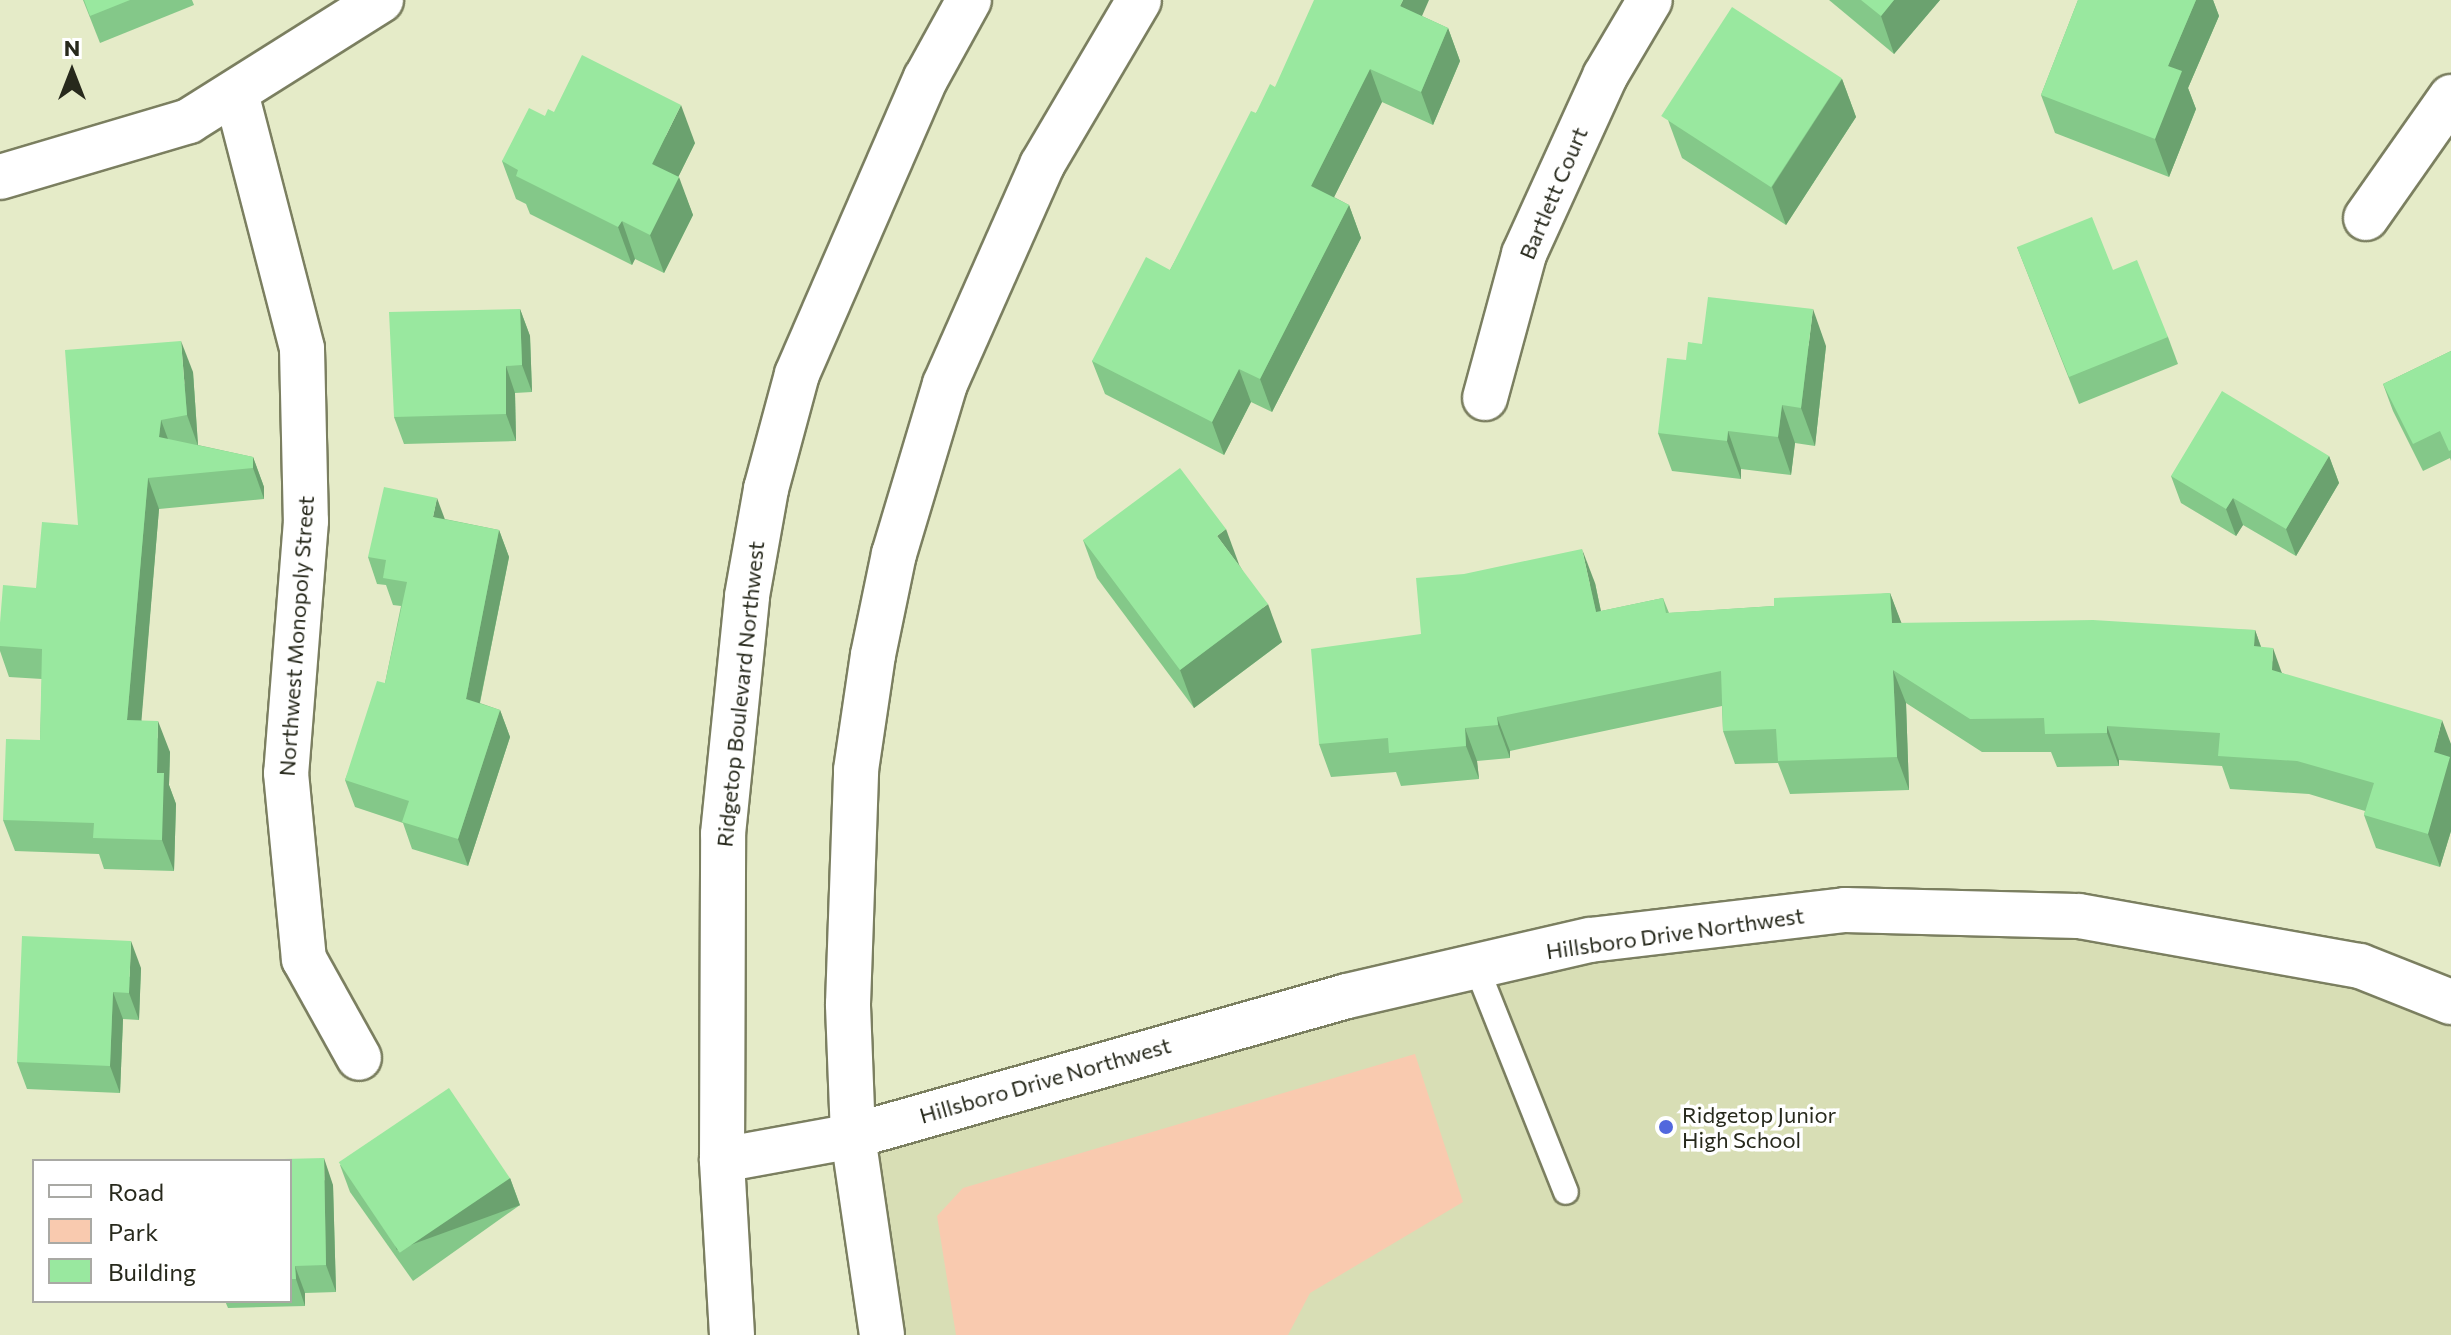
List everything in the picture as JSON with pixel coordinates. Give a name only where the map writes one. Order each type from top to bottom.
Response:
[{"type":"street","points":[[0,177],[189,121],[381,0]]},
{"type":"street","name":"Ridgetop Boulevard Northwest","points":[[732,1335],[722,1160],[723,834],[747,596],[766,489],[797,374],[926,78],[969,0]]},
{"type":"street","points":[[882,1335],[853,1136],[848,1004],[856,770],[894,554],[945,384],[1005,241],[1042,165],[1139,0]]},
{"type":"street","name":"Bartlett Court","points":[[1485,398],[1524,254],[1605,76],[1650,0]]},
{"type":"street","name":"Northwest Monopoly Street","points":[[236,93],[302,349],[306,521],[286,773],[304,959],[359,1058]]},
{"type":"street","points":[[2366,218],[2451,97]]},
{"type":"street","name":"Hillsboro Drive Northwest","points":[[722,1160],[853,1136],[1347,996],[1590,940],[1845,910],[2079,916],[2360,966],[2451,1002]]},
{"type":"lane","points":[[1476,966],[1566,1192]]},
{"type":"shaded area","name":"Ridgetop Junior High School","points":[[2079,916],[2451,1002],[2451,1335],[882,1335],[853,1136],[1590,940]]},
{"type":"green space","points":[[1415,1054],[1463,1202],[1310,1293],[1288,1335],[956,1335],[937,1216],[963,1188]]},
{"type":"building","points":[[84,0],[130,0],[90,16]]},
{"type":"building","points":[[1314,0],[1403,0],[1400,6],[1448,28],[1421,92],[1370,69],[1311,186],[1349,205],[1260,379],[1239,369],[1212,422],[1092,361],[1146,257],[1170,270],[1251,111],[1256,113],[1270,84],[1275,87]]},
{"type":"building","points":[[1861,0],[1894,0],[1881,16]]},
{"type":"building","points":[[2078,0],[2196,0],[2168,66],[2182,71],[2155,139],[2041,95]]},
{"type":"building","points":[[1732,7],[1842,78],[1771,187],[1661,116]]},
{"type":"building","points":[[582,55],[681,105],[652,164],[679,177],[650,235],[622,221],[618,227],[516,176],[518,170],[502,161],[529,108],[545,116],[548,109],[554,112]]},
{"type":"building","points":[[2092,217],[2113,270],[2137,260],[2168,337],[2069,377],[2017,247]]},
{"type":"building","points":[[1708,297],[1813,309],[1801,408],[1782,405],[1778,437],[1728,431],[1727,441],[1658,433],[1667,358],[1686,360],[1688,342],[1702,344]]},
{"type":"building","points":[[520,309],[522,365],[506,366],[506,414],[394,417],[389,312]]},
{"type":"building","points":[[181,341],[187,415],[161,420],[159,437],[253,457],[253,468],[148,478],[127,720],[158,721],[157,773],[164,773],[162,840],[93,838],[94,823],[3,820],[6,739],[40,740],[42,649],[0,646],[3,585],[36,588],[42,522],[78,525],[65,350]]},
{"type":"building","points":[[2451,351],[2451,450],[2440,431],[2413,444],[2383,384]]},
{"type":"building","points":[[2222,391],[2329,456],[2286,529],[2233,498],[2226,509],[2171,476]]},
{"type":"building","points":[[1180,468],[1226,529],[1217,536],[1268,604],[1180,670],[1083,540]]},
{"type":"building","points":[[384,487],[437,498],[433,517],[499,530],[466,699],[500,710],[458,839],[402,822],[409,801],[345,780],[377,681],[385,683],[407,582],[383,578],[386,560],[368,557]]},
{"type":"building","points":[[1582,549],[1596,612],[1663,598],[1666,613],[1774,606],[1774,598],[1890,593],[1892,623],[2093,620],[2255,630],[2254,646],[2273,648],[2272,670],[2442,720],[2434,752],[2450,757],[2428,834],[2364,815],[2374,783],[2297,761],[2218,756],[2220,733],[2107,726],[2107,733],[2045,734],[2044,718],[1970,719],[1893,670],[1897,757],[1778,761],[1776,729],[1723,731],[1721,671],[1497,717],[1498,725],[1465,728],[1466,746],[1389,753],[1388,738],[1319,744],[1311,649],[1421,634],[1416,578],[1464,574]]},
{"type":"building","points":[[22,936],[131,941],[129,993],[113,992],[110,1066],[17,1062]]},
{"type":"building","points":[[449,1088],[510,1178],[400,1253],[339,1162]]},
{"type":"building","points":[[324,1158],[326,1265],[295,1266],[296,1279],[292,1279],[292,1159],[286,1159]]},
{"type":"place","name":"Ridgetop Junior High School","points":[[1666,1127]]}]
